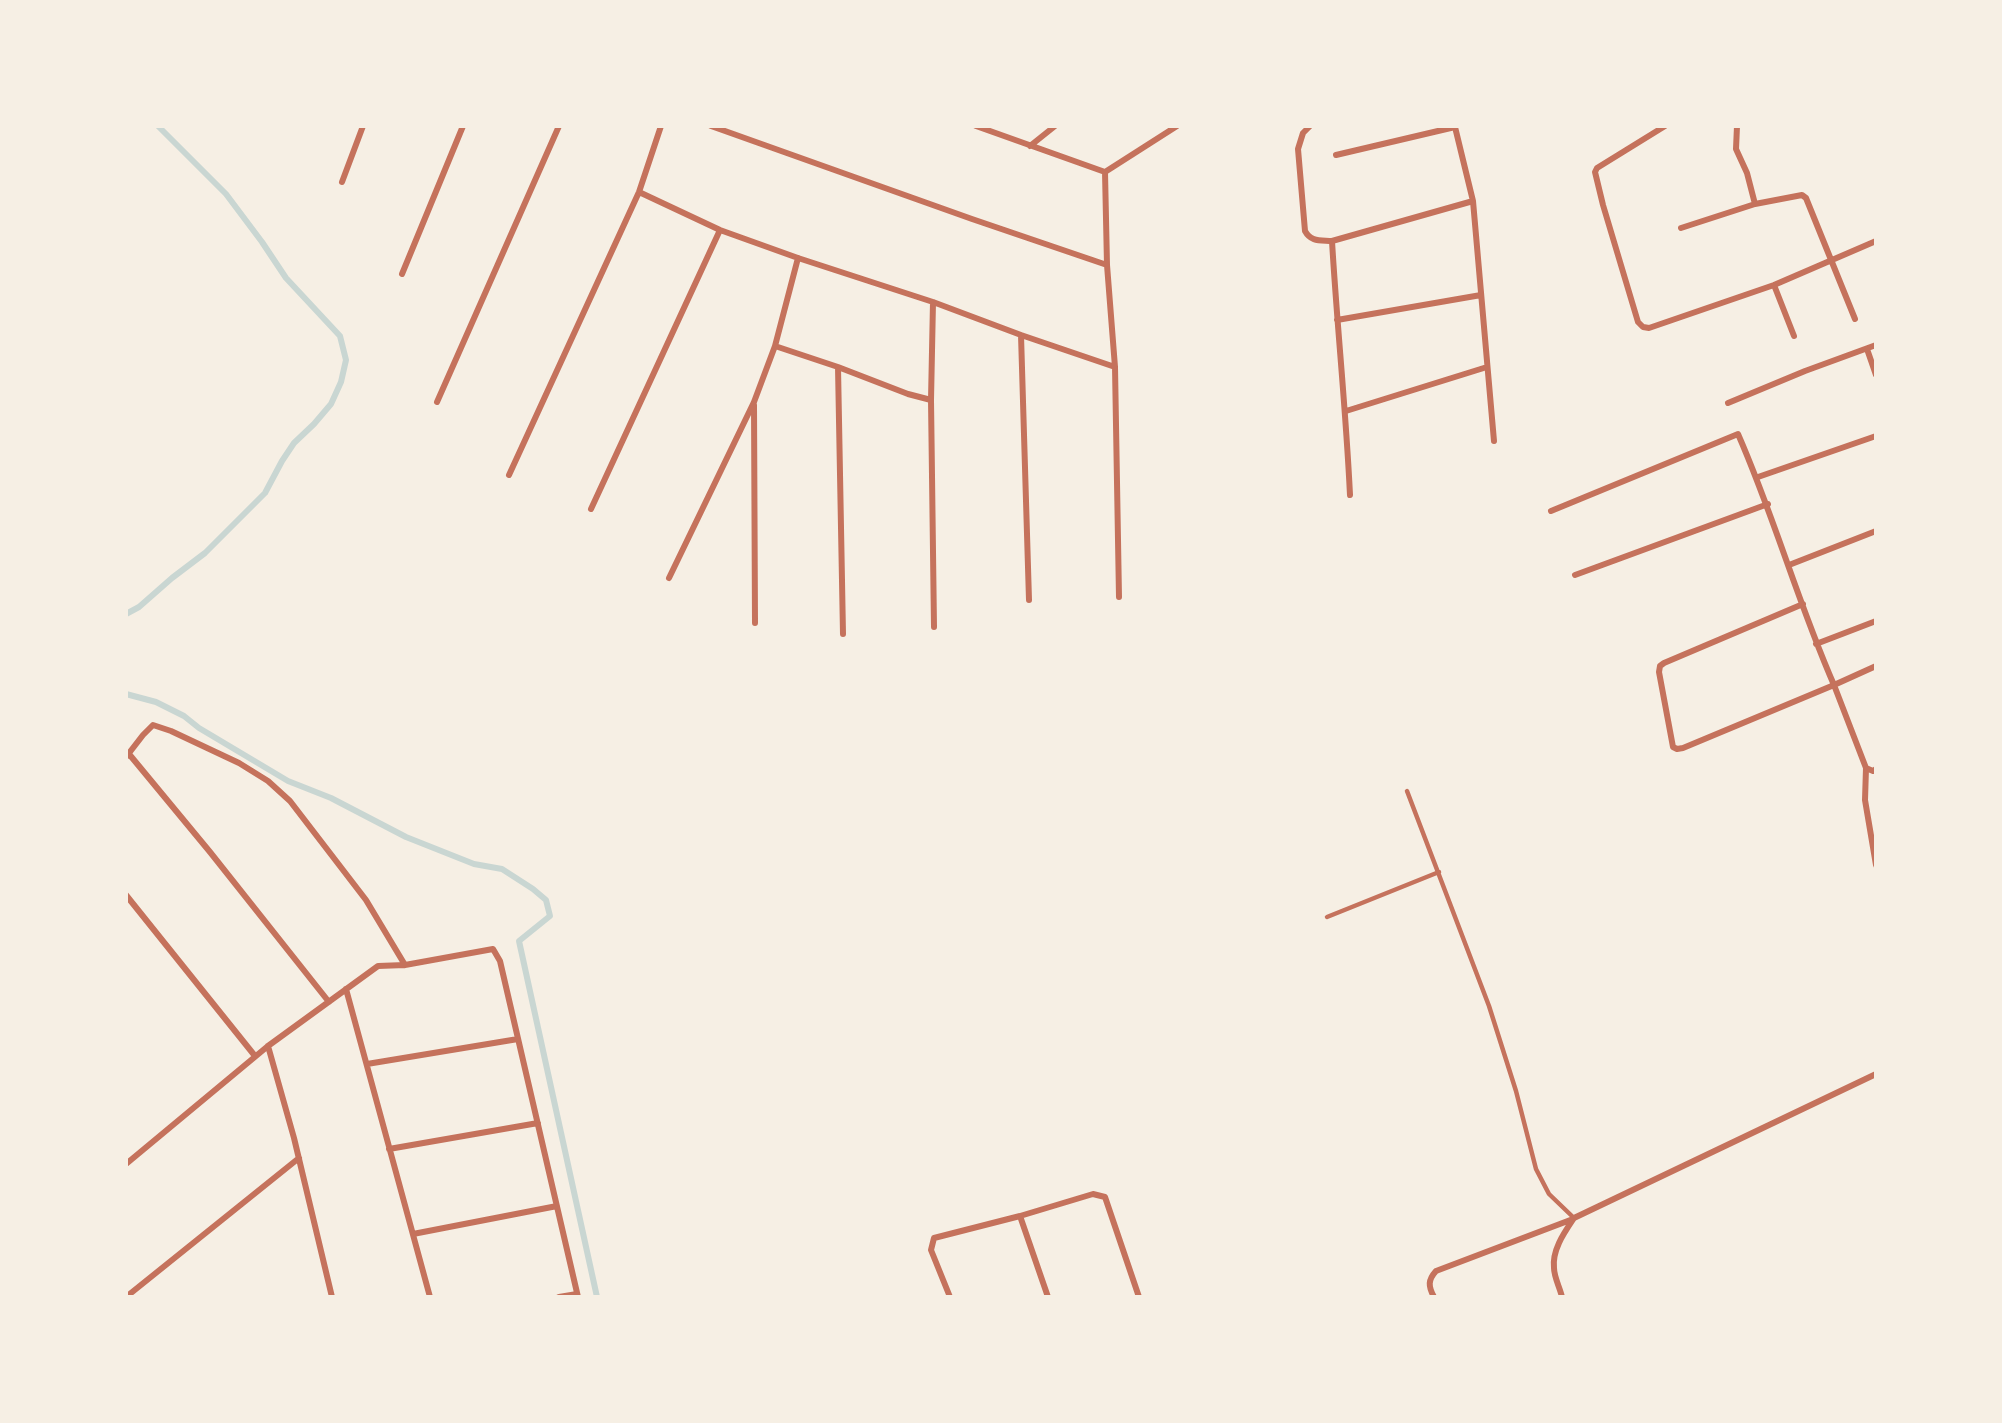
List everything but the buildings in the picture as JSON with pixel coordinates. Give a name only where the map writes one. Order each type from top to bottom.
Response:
[{"type":"street","points":[[342,182],[363,126]]},
{"type":"street","points":[[437,402],[559,126]]},
{"type":"street","points":[[509,475],[639,192],[661,126]]},
{"type":"street","points":[[711,126],[1107,265]]},
{"type":"street","points":[[976,126],[1105,172]]},
{"type":"street","points":[[1030,146],[1055,126]]},
{"type":"street","points":[[1105,172],[1177,126]]},
{"type":"street","points":[[1310,126],[1303,133],[1298,149],[1305,231],[1308,237],[1314,240],[1332,241],[1473,201]]},
{"type":"street","points":[[1665,126],[1597,168],[1595,172],[1602,205],[1638,322],[1643,327],[1649,328],[1774,285],[1876,241]]},
{"type":"street","points":[[1737,126],[1736,149],[1747,173],[1755,204]]},
{"type":"street","points":[[402,274],[461,127]]},
{"type":"street","points":[[1336,155],[1455,127],[1473,201],[1494,441]]},
{"type":"street","points":[[1105,172],[1107,265],[1115,367],[1119,597]]},
{"type":"street","points":[[639,192],[720,230],[1115,367]]},
{"type":"street","points":[[1681,228],[1755,204],[1802,195],[1806,198],[1833,260],[1855,319]]},
{"type":"street","points":[[591,509],[720,230]]},
{"type":"street","points":[[1332,241],[1346,411],[1350,495]]},
{"type":"street","points":[[669,578],[754,402],[775,346],[798,258]]},
{"type":"street","points":[[1774,285],[1794,336]]},
{"type":"street","points":[[1337,320],[1481,295]]},
{"type":"street","points":[[933,302],[931,400],[934,627]]},
{"type":"street","points":[[1021,335],[1029,600]]},
{"type":"street","points":[[1728,404],[1805,371],[1876,345]]},
{"type":"street","points":[[775,346],[908,394],[931,400]]},
{"type":"street","points":[[1867,349],[1876,375]]},
{"type":"street","points":[[838,367],[843,634]]},
{"type":"street","points":[[1346,411],[1487,367]]},
{"type":"street","points":[[754,402],[755,623]]},
{"type":"street","points":[[1551,511],[1738,434],[1758,477],[1816,644],[1866,768],[1865,800],[1876,865]]},
{"type":"street","points":[[1758,477],[1876,436]]},
{"type":"street","points":[[1575,575],[1768,504]]},
{"type":"street","points":[[1789,565],[1876,531]]},
{"type":"street","points":[[1803,604],[1660,666],[1659,672],[1673,747],[1683,748],[1876,666]]},
{"type":"street","points":[[1816,644],[1876,621]]},
{"type":"street","points":[[328,1002],[210,852],[127,756],[153,724],[239,763],[268,781],[290,801],[366,900],[405,965]]},
{"type":"street","points":[[1866,768],[1876,769]]},
{"type":"street","points":[[126,895],[255,1056]]},
{"type":"street","points":[[126,1164],[255,1056],[378,966],[405,965],[493,949],[500,961],[578,1296],[559,1297]]},
{"type":"street","points":[[346,989],[430,1297]]},
{"type":"street","points":[[366,1064],[518,1039]]},
{"type":"street","points":[[268,1046],[299,1158],[332,1297]]},
{"type":"street","points":[[1434,1297],[1429,1288],[1430,1278],[1436,1271],[1574,1218],[1876,1074]]},
{"type":"street","points":[[389,1149],[538,1123]]},
{"type":"street","points":[[126,1297],[299,1158]]},
{"type":"street","points":[[950,1297],[931,1250],[934,1238],[1093,1194],[1105,1197],[1139,1297]]},
{"type":"street","points":[[413,1233],[557,1206]]},
{"type":"street","points":[[1020,1216],[1048,1297]]},
{"type":"street","points":[[1562,1297],[1553,1269],[1556,1251],[1562,1236],[1574,1218]]},
{"type":"lane","points":[[1407,791],[1502,1042],[1536,1169],[1549,1194],[1574,1218]]},
{"type":"lane","points":[[1327,917],[1439,872]]},
{"type":"waterway","points":[[126,614],[139,607],[205,553],[265,493],[294,443],[331,404],[341,382],[346,360],[340,336],[286,278],[226,194],[158,126]]},
{"type":"waterway","points":[[126,694],[156,702],[184,716],[199,728],[288,781],[331,798],[406,837],[474,864],[502,869],[546,900],[550,916],[519,941],[597,1297]]}]
